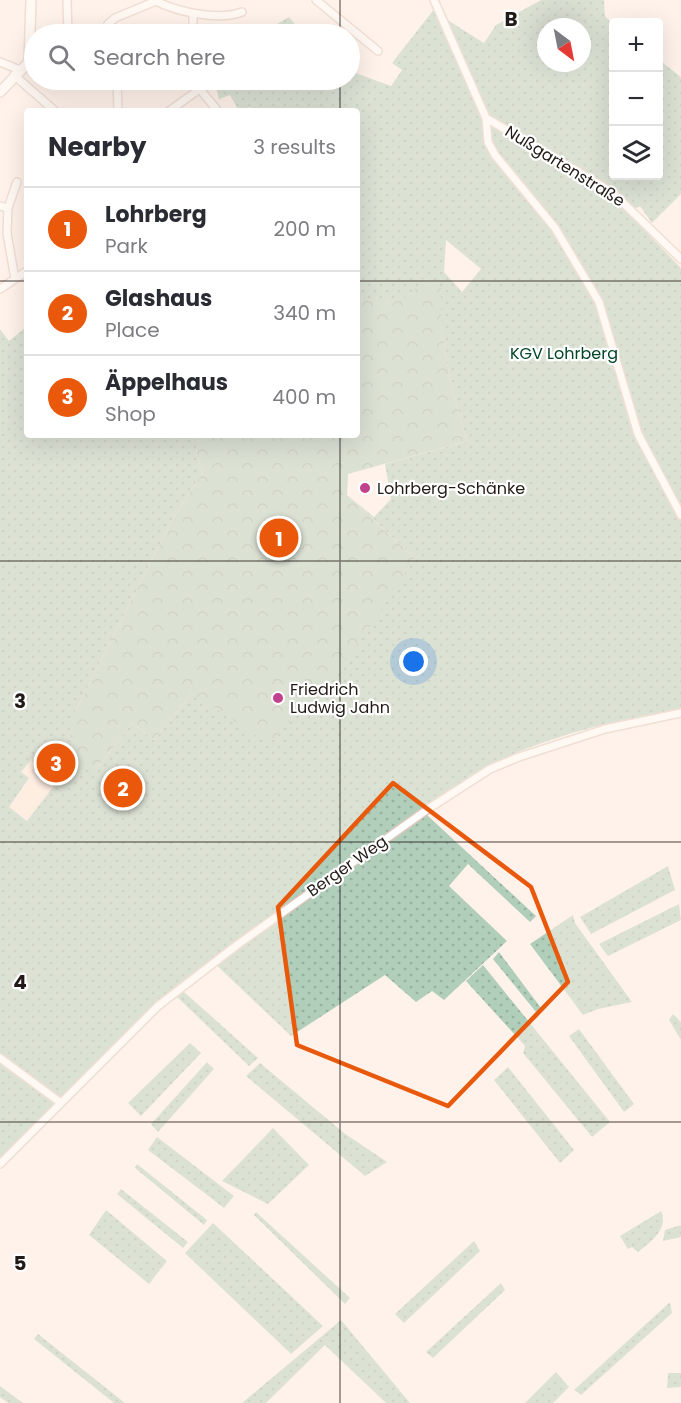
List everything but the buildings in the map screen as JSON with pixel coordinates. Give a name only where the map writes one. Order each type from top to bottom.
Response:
[{"type":"main road","points":[[31,0],[31,24]]},
{"type":"main road","points":[[0,92],[24,70]]},
{"type":"street","points":[[67,0],[68,24]]},
{"type":"street","points":[[108,24],[115,18],[155,0],[193,16],[207,13],[233,15],[242,12]]},
{"type":"street","points":[[316,0],[345,24]]},
{"type":"street","name":"Nußgartenstraße","points":[[434,0],[486,118],[612,192],[681,259]]},
{"type":"street","points":[[193,16],[193,24]]},
{"type":"street","points":[[360,36],[378,51]]},
{"type":"street","points":[[0,62],[24,70]]},
{"type":"street","points":[[39,90],[53,108]]},
{"type":"street","points":[[117,90],[118,108]]},
{"type":"street","points":[[173,108],[198,90]]},
{"type":"street","points":[[202,90],[216,108]]},
{"type":"street","points":[[486,118],[488,142],[501,163],[555,228],[599,302],[638,434],[681,514]]},
{"type":"street","points":[[15,279],[7,233],[8,208],[16,182]]},
{"type":"street","points":[[0,206],[8,208]]},
{"type":"street","points":[[0,289],[24,273]]},
{"type":"street","name":"Berger Weg","points":[[0,1164],[158,1006],[314,889],[473,779],[506,762],[573,738],[681,713]]},
{"type":"street","points":[[44,749],[56,758],[42,776],[36,771],[41,764],[36,760],[44,749]]},
{"type":"street","points":[[0,1059],[61,1102]]},
{"type":"highlighted area","points":[[393,783],[531,887],[568,982],[448,1106],[297,1045],[278,907]]},
{"type":"shaded area","points":[[45,743],[61,753],[70,765],[28,821],[8,807],[29,779],[21,773]]},
{"type":"green space","name":"KGV Lohrberg","points":[[541,0],[604,0],[605,16],[609,20],[609,180],[663,180],[663,63],[681,77],[681,194],[652,223],[640,206],[628,213],[681,268],[681,709],[584,730],[513,754],[480,770],[416,813],[422,818],[427,815],[536,916],[530,922],[468,864],[449,886],[507,941],[444,1000],[432,991],[416,1002],[385,975],[291,1036],[211,960],[155,1003],[0,1158],[0,329],[9,341],[24,328],[24,438],[199,438],[196,453],[203,472],[173,518],[75,712],[95,771],[132,723],[154,740],[192,693],[415,558],[347,495],[374,517],[391,499],[385,464],[467,441],[448,365],[442,327],[440,286],[420,285],[410,295],[389,305],[388,299],[362,299],[360,304],[360,108],[237,108],[230,95],[219,99],[217,90],[360,90],[360,75],[391,86],[402,70],[392,63],[435,8],[438,14],[484,43],[496,25]],"holes":[[[446,240],[481,269],[462,292],[444,272]],[[45,743],[61,753],[70,765],[27,821],[9,807],[29,778],[21,772]]]},
{"type":"green space","points":[[289,17],[295,24],[277,24]]},
{"type":"green space","points":[[425,275],[441,287],[442,327],[448,365],[467,441],[348,474],[347,495],[415,558],[359,643],[269,744],[192,693],[154,740],[132,723],[95,771],[80,767],[69,749],[75,712],[173,518],[203,472],[196,453],[199,438],[360,438],[360,303],[362,299],[388,298],[389,305],[405,296],[422,281]]},
{"type":"green space","points":[[668,866],[675,890],[591,934],[580,917]]},
{"type":"green space","points":[[679,904],[681,920],[608,956],[599,944]]},
{"type":"green space","points":[[573,915],[575,923],[632,1002],[598,1009],[583,1015],[530,944]]},
{"type":"green space","points":[[499,952],[541,1008],[536,1012],[493,959]]},
{"type":"green space","points":[[483,965],[610,1122],[592,1137],[523,1053],[525,1046],[466,981]]},
{"type":"green space","points":[[183,991],[258,1058],[249,1066],[176,996]]},
{"type":"green space","points":[[673,1014],[681,1022],[681,1040],[669,1020]]},
{"type":"green space","points":[[579,1029],[634,1104],[624,1112],[569,1036]]},
{"type":"green space","points":[[190,1043],[201,1053],[141,1116],[128,1103]]},
{"type":"green space","points":[[207,1062],[214,1069],[158,1132],[151,1124]]},
{"type":"green space","points":[[260,1063],[344,1133],[387,1162],[365,1176],[246,1076]]},
{"type":"green space","points":[[508,1067],[574,1150],[560,1163],[494,1080]]},
{"type":"green space","points":[[273,1128],[309,1165],[268,1204],[222,1181]]},
{"type":"green space","points":[[157,1137],[234,1196],[224,1208],[148,1150]]},
{"type":"green space","points":[[137,1164],[207,1220],[204,1225],[135,1168]]},
{"type":"green space","points":[[121,1189],[188,1242],[183,1248],[117,1194]]},
{"type":"green space","points":[[106,1210],[167,1261],[149,1284],[89,1235]]},
{"type":"green space","points":[[661,1211],[663,1224],[657,1235],[638,1252],[632,1247],[628,1249],[620,1236]]},
{"type":"green space","points":[[256,1212],[350,1298],[345,1304],[254,1215]]},
{"type":"green space","points":[[213,1223],[323,1326],[291,1354],[185,1253]]},
{"type":"green space","points":[[681,1225],[681,1237],[663,1241],[665,1230]]},
{"type":"green space","points":[[474,1241],[480,1251],[404,1323],[395,1314]]},
{"type":"green space","points":[[501,1283],[505,1290],[433,1358],[426,1352]]},
{"type":"green space","points":[[670,1302],[672,1313],[581,1395],[574,1390]]},
{"type":"green space","points":[[341,1320],[410,1403],[386,1403],[325,1345],[266,1403],[242,1403]]},
{"type":"green space","points":[[38,1334],[125,1403],[114,1403],[34,1339]]},
{"type":"green space","points":[[556,1372],[569,1387],[553,1403],[525,1403]]},
{"type":"green space","points":[[668,1373],[681,1373],[681,1387],[667,1388]]},
{"type":"green space","points":[[0,1386],[23,1403],[8,1403],[0,1397]]},
{"type":"place","name":"Lohrberg-Schänke","points":[[365,488]]},
{"type":"place","name":"Lohrberg","points":[[279,538]]},
{"type":"place","name":"Friedrich Ludwig Jahn","points":[[278,698]]},
{"type":"place","name":"Äppelhaus","points":[[56,763]]},
{"type":"place","name":"Glashaus","points":[[123,788]]}]
